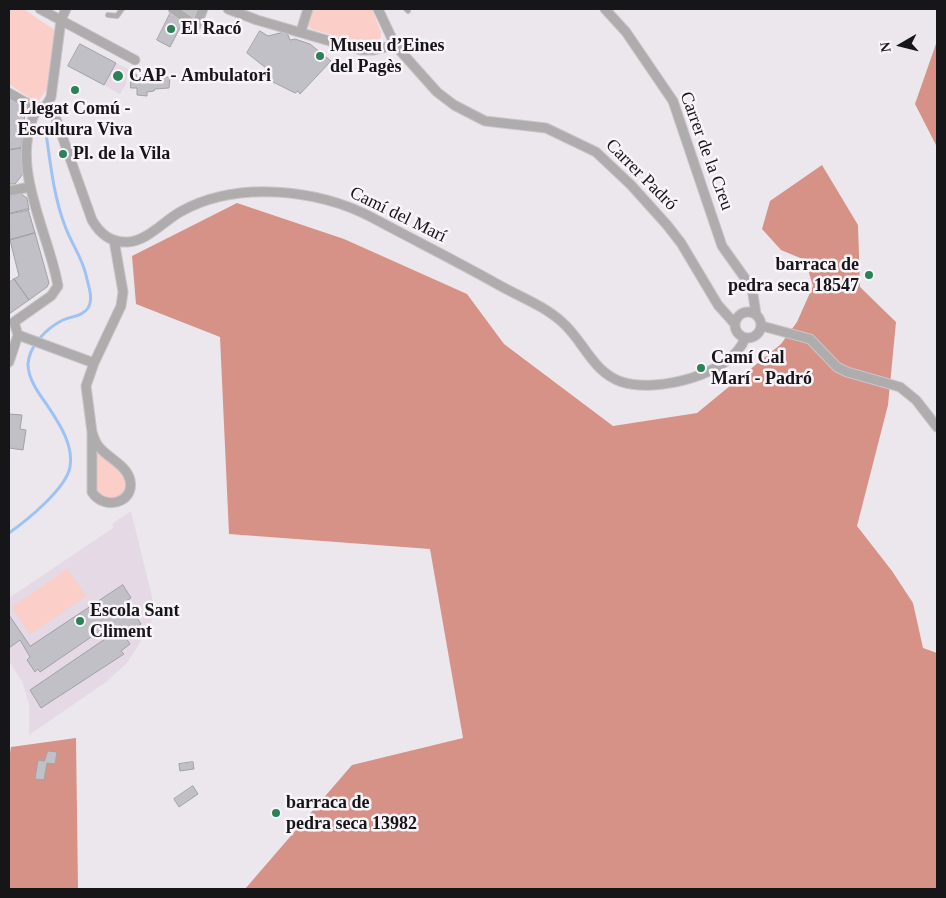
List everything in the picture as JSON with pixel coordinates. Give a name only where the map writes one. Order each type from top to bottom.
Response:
[{"type":"street","points":[[40,9],[135,60]]},
{"type":"street","points":[[9,362],[18,335],[12,322],[52,296],[58,286],[30,187],[28,143],[33,115],[51,98],[62,20],[66,9]]},
{"type":"street","points":[[173,9],[196,26],[203,9]]},
{"type":"street","points":[[228,9],[257,20],[301,31],[361,50],[374,50],[395,44]]},
{"type":"street","points":[[301,31],[308,9]]},
{"type":"street","name":"Carrer Padró","points":[[378,9],[395,44],[445,99],[470,115],[493,123],[546,128],[596,152],[631,185],[667,225],[681,243],[718,305],[735,324]]},
{"type":"street","name":"Carrer de la Creu","points":[[605,9],[626,32],[673,101],[722,246],[752,288],[756,314]]},
{"type":"street","points":[[9,92],[56,116],[92,220],[100,232],[114,240],[122,280],[123,299],[119,314],[94,363],[86,386],[92,432],[92,492],[106,503],[120,501],[129,492],[129,478],[126,472],[98,445],[92,432]]},
{"type":"street","points":[[9,191],[30,187]]},
{"type":"street","name":"Camí del Marí","points":[[114,240],[128,242],[140,239],[181,211],[212,199],[254,194],[300,195],[337,203],[367,215],[532,302],[562,322],[602,371],[622,382],[650,385],[692,378],[730,358],[742,347],[745,338]]},
{"type":"street","points":[[748,312],[756,314],[760,318],[762,326],[756,336],[745,338],[739,335],[735,324],[741,314],[748,312]]},
{"type":"street","points":[[762,326],[810,338],[837,367],[847,372],[900,387],[916,400],[937,427]]},
{"type":"street","points":[[18,335],[94,363]]},
{"type":"lane","points":[[108,15],[114,17],[122,9]]},
{"type":"shaded area","points":[[9,9],[24,9],[56,31],[47,89],[37,103],[9,84]]},
{"type":"shaded area","points":[[313,9],[372,9],[381,32],[380,42],[368,45],[311,29],[307,25]]},
{"type":"shaded area","points":[[937,41],[937,147],[915,104]]},
{"type":"shaded area","name":"CAP - Ambulatori","points":[[116,63],[128,69],[126,84],[120,94],[104,85]]},
{"type":"shaded area","points":[[822,165],[858,225],[860,287],[896,322],[888,405],[857,526],[892,571],[913,603],[923,648],[937,653],[937,889],[245,889],[352,765],[463,738],[430,549],[229,534],[220,337],[136,304],[132,256],[237,203],[344,239],[467,294],[504,344],[613,426],[697,413],[781,344],[797,322],[813,286],[805,260],[781,250],[762,229],[770,201]]},
{"type":"shaded area","points":[[99,451],[124,474],[126,479],[124,491],[114,498],[109,499],[96,491],[95,452]]},
{"type":"shaded area","name":"Escola Sant Climent","points":[[131,511],[152,597],[153,615],[149,628],[127,663],[106,682],[29,735],[29,705],[23,683],[9,661],[9,598],[113,528],[112,524]]},
{"type":"shaded area","points":[[67,569],[86,596],[30,634],[12,607]]},
{"type":"shaded area","points":[[76,738],[78,889],[9,889],[9,759],[11,747]]},
{"type":"building","points":[[179,9],[202,9],[194,22]]},
{"type":"building","name":"El Racó","points":[[172,10],[184,20],[170,47],[157,40]]},
{"type":"building","points":[[260,31],[268,36],[284,32],[290,40],[295,39],[310,44],[331,61],[300,94],[298,91],[295,93],[261,76],[266,68],[247,53]]},
{"type":"building","points":[[80,44],[116,63],[104,85],[68,66]]},
{"type":"building","points":[[131,74],[136,74],[137,77],[170,77],[169,88],[155,89],[154,91],[147,92],[147,96],[137,95],[137,88],[131,88]]},
{"type":"building","points":[[9,98],[26,106],[21,148],[9,150]]},
{"type":"building","points":[[21,148],[23,174],[15,184],[9,184],[9,150]]},
{"type":"building","points":[[21,194],[27,198],[29,210],[9,214],[9,197]]},
{"type":"building","points":[[28,209],[35,233],[10,240],[9,214]]},
{"type":"building","points":[[35,233],[49,283],[47,287],[29,300],[14,279],[19,276],[10,240]]},
{"type":"building","points":[[14,279],[29,300],[9,314],[9,283]]},
{"type":"building","points":[[9,414],[22,415],[20,429],[26,430],[23,450],[9,448]]},
{"type":"building","points":[[123,585],[131,598],[126,601],[141,624],[124,635],[130,644],[121,651],[124,654],[41,708],[30,690],[105,639],[100,631],[40,672],[38,669],[35,672],[27,660],[30,657],[20,640],[9,648],[9,615],[30,646]]},
{"type":"building","points":[[48,751],[57,752],[55,764],[47,763],[44,780],[35,779],[38,760],[44,761]]},
{"type":"building","points":[[193,762],[194,769],[180,771],[179,764]]},
{"type":"building","points":[[193,786],[198,794],[179,807],[174,799]]},
{"type":"waterway","points":[[9,533],[35,513],[61,485],[67,476],[71,459],[65,434],[32,381],[28,370],[31,351],[44,333],[64,319],[83,313],[90,304],[90,292],[84,268],[67,232],[61,214],[52,177],[45,126]]},
{"type":"place","name":"El Racó","points":[[171,29]]},
{"type":"place","name":"Museu d’Eines del Pagès","points":[[320,56]]},
{"type":"place","name":"CAP - Ambulatori","points":[[118,76]]},
{"type":"place","name":"Llegat Comú - Escultura Viva","points":[[75,90]]},
{"type":"place","name":"Pl. de la Vila","points":[[63,154]]},
{"type":"place","name":"barraca de pedra seca 18547","points":[[869,275]]},
{"type":"place","name":"Camí Cal Marí - Padró","points":[[701,368]]},
{"type":"place","name":"Escola Sant Climent","points":[[80,621]]},
{"type":"place","name":"barraca de pedra seca 13982","points":[[276,813]]}]
